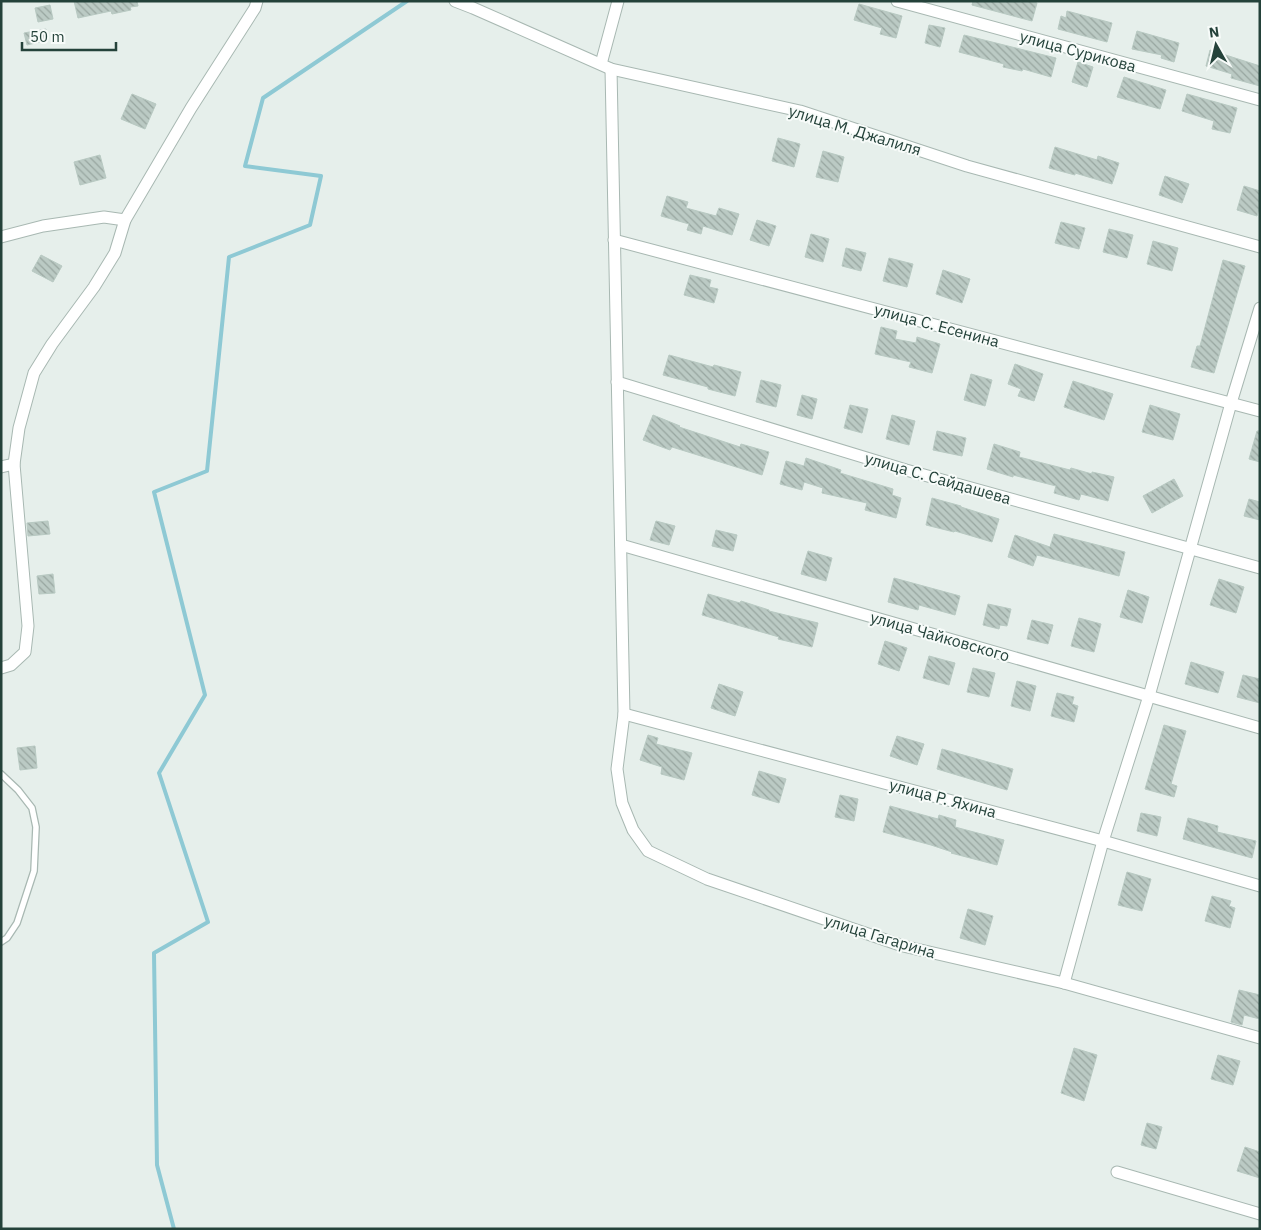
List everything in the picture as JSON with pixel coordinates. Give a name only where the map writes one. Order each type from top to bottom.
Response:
[{"type":"street","points":[[1,668],[11,664],[25,652],[28,626],[14,464],[19,428],[34,374],[52,344],[94,287],[115,253],[125,220],[191,108],[255,8],[257,1]]},
{"type":"street","name":"улица М. Джалиля","points":[[454,1],[606,66],[800,111],[967,166],[1260,247]]},
{"type":"street","name":"улица Гагарина","points":[[618,1],[606,66],[614,240],[624,714],[617,769],[622,802],[633,830],[648,851],[707,879],[903,946],[1064,983],[1260,1038]]},
{"type":"street","name":"улица Сурикова","points":[[897,1],[926,6],[1260,100]]},
{"type":"street","points":[[1,237],[43,226],[104,217],[125,220]]},
{"type":"street","name":"улица С. Есенина","points":[[614,240],[1260,411]]},
{"type":"street","points":[[1064,983],[1103,841],[1149,696],[1231,403],[1260,308]]},
{"type":"street","name":"улица С. Сайдашева","points":[[617,382],[906,470],[1260,568]]},
{"type":"street","points":[[1,467],[14,464]]},
{"type":"street","name":"улица Чайковского","points":[[621,544],[1260,728]]},
{"type":"street","name":"улица Р. Яхина","points":[[624,714],[1103,841],[1260,886]]},
{"type":"street","points":[[1117,1172],[1260,1214]]},
{"type":"lane","points":[[1,774],[18,790],[32,808],[36,827],[34,871],[17,923],[7,938],[1,942]]},
{"type":"building","points":[[74,1],[137,1],[138,6],[130,7],[131,10],[112,14],[111,11],[78,18]]},
{"type":"building","points":[[973,1],[1030,1],[1037,3],[1032,21],[972,5]]},
{"type":"building","points":[[859,4],[902,16],[896,38],[880,34],[882,28],[854,20]]},
{"type":"building","points":[[50,5],[53,19],[38,22],[35,8]]},
{"type":"building","points":[[1067,11],[1112,23],[1107,42],[1058,29],[1061,16],[1066,18]]},
{"type":"building","points":[[929,25],[945,28],[940,47],[925,43]]},
{"type":"building","points":[[46,29],[48,40],[27,45],[24,33]]},
{"type":"building","points":[[1137,31],[1179,43],[1174,62],[1161,58],[1162,55],[1132,49]]},
{"type":"building","points":[[964,35],[1056,58],[1051,77],[1023,69],[1022,71],[1003,67],[1004,64],[959,52]]},
{"type":"building","points":[[1210,50],[1260,66],[1260,86],[1231,78],[1232,74],[1206,66]]},
{"type":"building","points":[[1078,62],[1093,67],[1087,87],[1072,82]]},
{"type":"building","points":[[1124,77],[1166,90],[1160,109],[1117,97]]},
{"type":"building","points":[[132,94],[156,104],[145,129],[121,119]]},
{"type":"building","points":[[1187,94],[1237,108],[1230,133],[1212,129],[1214,121],[1182,111]]},
{"type":"building","points":[[778,138],[800,144],[794,167],[772,161]]},
{"type":"building","points":[[1055,147],[1097,160],[1098,156],[1119,163],[1112,184],[1075,173],[1075,175],[1049,168]]},
{"type":"building","points":[[823,151],[844,157],[838,182],[816,177]]},
{"type":"building","points":[[100,155],[106,178],[80,185],[74,162]]},
{"type":"building","points":[[1165,176],[1189,184],[1182,203],[1159,195]]},
{"type":"building","points":[[1244,186],[1260,191],[1260,205],[1257,216],[1237,210]]},
{"type":"building","points":[[667,196],[688,202],[686,208],[716,216],[719,208],[739,214],[732,235],[703,226],[701,234],[687,230],[689,224],[661,216]]},
{"type":"building","points":[[757,220],[776,226],[769,246],[750,240]]},
{"type":"building","points":[[1061,222],[1085,228],[1079,249],[1055,243]]},
{"type":"building","points":[[1109,229],[1133,235],[1127,258],[1103,252]]},
{"type":"building","points":[[811,234],[829,239],[823,262],[805,257]]},
{"type":"building","points":[[1153,241],[1178,248],[1172,271],[1147,264]]},
{"type":"building","points":[[846,248],[866,253],[861,271],[842,266]]},
{"type":"building","points":[[41,255],[62,266],[53,282],[32,271]]},
{"type":"building","points":[[889,258],[913,264],[907,287],[883,281]]},
{"type":"building","points":[[1223,260],[1245,266],[1214,373],[1191,367],[1197,346],[1200,346]]},
{"type":"building","points":[[943,270],[970,279],[962,303],[936,294]]},
{"type":"building","points":[[690,275],[711,280],[709,287],[718,289],[714,303],[684,295]]},
{"type":"building","points":[[881,327],[897,331],[895,339],[916,343],[917,337],[940,344],[932,373],[909,367],[911,362],[875,354]]},
{"type":"building","points":[[669,355],[713,367],[714,365],[741,372],[735,396],[663,375]]},
{"type":"building","points":[[1015,364],[1043,374],[1034,401],[1018,396],[1021,389],[1008,384]]},
{"type":"building","points":[[971,374],[992,380],[985,406],[964,400]]},
{"type":"building","points":[[761,380],[781,385],[776,407],[756,402]]},
{"type":"building","points":[[1073,381],[1113,394],[1104,420],[1064,407]]},
{"type":"building","points":[[802,395],[817,399],[812,419],[797,415]]},
{"type":"building","points":[[850,405],[868,409],[862,433],[844,428]]},
{"type":"building","points":[[1150,405],[1180,414],[1173,440],[1142,432]]},
{"type":"building","points":[[653,415],[679,427],[740,447],[741,444],[769,452],[762,475],[672,447],[670,450],[643,440]]},
{"type":"building","points":[[892,415],[915,421],[909,445],[886,439]]},
{"type":"building","points":[[937,431],[966,438],[962,456],[933,450]]},
{"type":"building","points":[[1257,431],[1260,431],[1260,462],[1249,459]]},
{"type":"building","points":[[994,444],[1020,452],[1019,457],[1070,470],[1071,468],[1092,474],[1092,472],[1114,477],[1108,501],[1081,494],[1079,500],[1054,493],[1056,486],[1013,475],[1013,477],[987,469]]},
{"type":"building","points":[[806,458],[841,470],[840,473],[893,489],[892,495],[901,498],[896,518],[865,510],[867,503],[822,493],[823,488],[804,482],[802,490],[780,484],[786,461],[804,466]]},
{"type":"building","points":[[1174,479],[1183,496],[1152,513],[1143,496]]},
{"type":"building","points":[[932,498],[999,519],[992,542],[926,525]]},
{"type":"building","points":[[1249,499],[1260,502],[1260,520],[1244,516]]},
{"type":"building","points":[[48,521],[50,534],[28,536],[27,523]]},
{"type":"building","points":[[656,521],[675,526],[669,545],[650,540]]},
{"type":"building","points":[[716,530],[737,535],[733,551],[712,546]]},
{"type":"building","points":[[1054,534],[1125,552],[1119,576],[1037,555],[1033,566],[1008,557],[1015,535],[1050,547]]},
{"type":"building","points":[[808,551],[832,558],[826,581],[801,574]]},
{"type":"building","points":[[53,574],[55,593],[39,594],[37,576]]},
{"type":"building","points":[[894,578],[960,596],[955,615],[919,605],[918,610],[888,602]]},
{"type":"building","points":[[1219,579],[1244,587],[1236,613],[1210,605]]},
{"type":"building","points":[[1128,590],[1149,597],[1142,623],[1120,617]]},
{"type":"building","points":[[708,594],[740,603],[741,601],[769,611],[818,623],[812,647],[778,639],[779,637],[702,615]]},
{"type":"building","points":[[988,604],[1011,609],[1007,626],[1000,625],[999,629],[983,625]]},
{"type":"building","points":[[1079,618],[1101,624],[1094,652],[1071,646]]},
{"type":"building","points":[[1032,620],[1053,625],[1048,644],[1027,639]]},
{"type":"building","points":[[885,641],[907,648],[899,671],[878,664]]},
{"type":"building","points":[[929,656],[955,663],[949,685],[923,678]]},
{"type":"building","points":[[1191,662],[1224,672],[1218,693],[1185,684]]},
{"type":"building","points":[[973,668],[995,673],[989,697],[967,692]]},
{"type":"building","points":[[1243,675],[1260,679],[1260,703],[1237,697]]},
{"type":"building","points":[[1017,681],[1036,686],[1030,711],[1011,706]]},
{"type":"building","points":[[719,684],[743,692],[735,716],[711,708]]},
{"type":"building","points":[[1057,693],[1074,697],[1072,704],[1078,706],[1074,722],[1051,716]]},
{"type":"building","points":[[1164,725],[1186,731],[1171,784],[1177,786],[1174,797],[1145,789]]},
{"type":"building","points":[[648,735],[658,738],[656,744],[692,753],[684,780],[661,774],[662,767],[640,760]]},
{"type":"building","points":[[897,736],[924,744],[917,765],[890,756]]},
{"type":"building","points":[[35,746],[37,768],[20,770],[17,748]]},
{"type":"building","points":[[942,749],[1013,769],[1007,790],[937,769]]},
{"type":"building","points":[[759,771],[786,779],[779,803],[752,795]]},
{"type":"building","points":[[840,795],[858,799],[854,821],[835,817]]},
{"type":"building","points":[[890,806],[938,819],[939,815],[956,820],[955,827],[1004,840],[997,865],[883,832]]},
{"type":"building","points":[[1141,813],[1161,817],[1157,836],[1137,831]]},
{"type":"building","points":[[1188,818],[1218,826],[1217,832],[1256,841],[1252,858],[1183,839]]},
{"type":"building","points":[[1127,872],[1151,879],[1142,911],[1118,905]]},
{"type":"building","points":[[1212,896],[1231,901],[1229,906],[1235,908],[1230,928],[1205,921]]},
{"type":"building","points":[[968,909],[993,916],[985,945],[960,938]]},
{"type":"building","points":[[1239,990],[1260,995],[1260,1019],[1244,1015],[1242,1025],[1231,1022]]},
{"type":"building","points":[[1074,1048],[1097,1055],[1084,1101],[1061,1093]]},
{"type":"building","points":[[1218,1055],[1240,1061],[1233,1085],[1211,1079]]},
{"type":"building","points":[[1147,1123],[1162,1127],[1156,1149],[1141,1145]]},
{"type":"building","points":[[1245,1147],[1260,1152],[1260,1178],[1237,1171]]},
{"type":"waterway","points":[[174,1229],[157,1165],[154,953],[208,922],[159,773],[205,695],[154,492],[207,471],[229,257],[310,225],[321,176],[245,166],[263,98],[407,1]]}]
